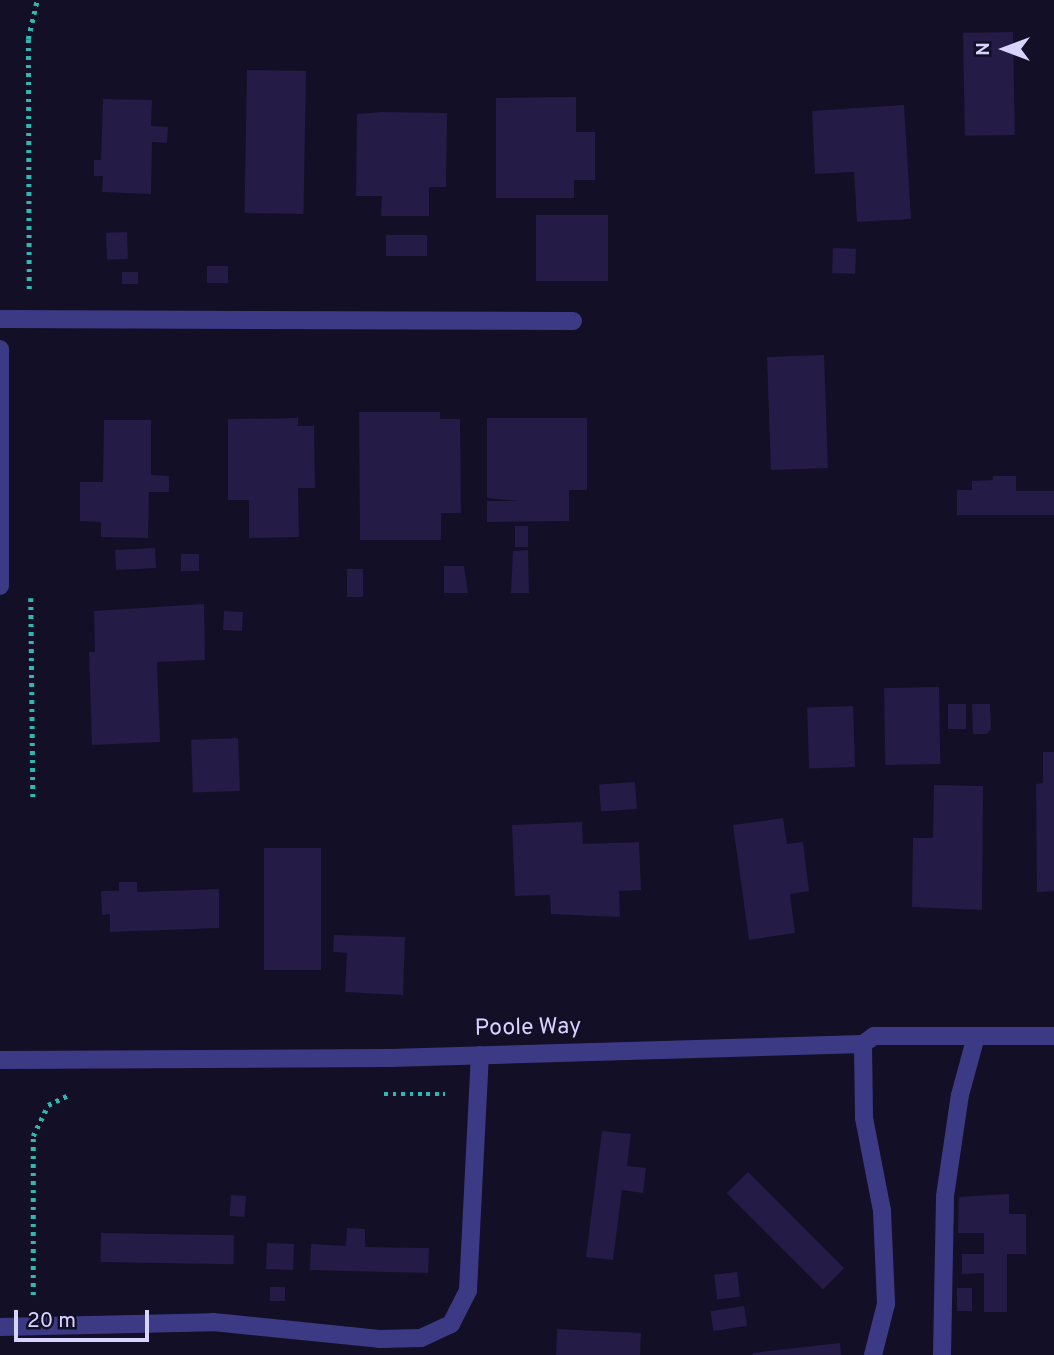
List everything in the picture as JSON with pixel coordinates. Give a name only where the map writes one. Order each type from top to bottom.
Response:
[{"type":"street","points":[[0,319],[573,321]]},
{"type":"street","points":[[0,349],[0,586]]},
{"type":"street","name":"Poole Way","points":[[0,1060],[480,1055],[863,1044],[874,1035],[1054,1035]]},
{"type":"street","points":[[942,1355],[945,1196],[960,1095],[976,1035]]},
{"type":"street","points":[[863,1044],[864,1118],[882,1211],[886,1304],[873,1355]]},
{"type":"street","points":[[0,1327],[213,1322],[379,1339],[421,1338],[450,1324],[468,1290],[480,1055]]},
{"type":"path","points":[[33,1326],[33,1136],[48,1105]]},
{"type":"building","points":[[1013,32],[1015,135],[965,136],[963,33]]},
{"type":"building","points":[[247,70],[306,71],[303,214],[245,213]]},
{"type":"building","points":[[576,97],[576,132],[595,132],[595,180],[574,180],[574,198],[496,198],[496,98]]},
{"type":"building","points":[[103,99],[152,100],[151,126],[168,127],[167,143],[152,142],[151,194],[102,192],[103,176],[94,176],[94,160],[101,160]]},
{"type":"building","points":[[904,105],[911,219],[857,222],[854,172],[815,174],[812,111]]},
{"type":"building","points":[[447,113],[446,187],[429,187],[429,216],[381,216],[382,196],[356,196],[357,114]]},
{"type":"building","points":[[536,215],[608,215],[608,281],[536,281]]},
{"type":"building","points":[[127,232],[128,259],[107,260],[106,233]]},
{"type":"building","points":[[386,235],[427,235],[427,256],[386,256]]},
{"type":"building","points":[[833,248],[856,249],[855,274],[832,273]]},
{"type":"building","points":[[207,266],[228,266],[228,283],[207,283]]},
{"type":"building","points":[[122,272],[138,272],[138,284],[122,284]]},
{"type":"building","points":[[824,355],[828,468],[771,470],[767,357]]},
{"type":"building","points":[[359,412],[440,412],[440,419],[460,419],[461,513],[441,513],[441,540],[360,540]]},
{"type":"building","points":[[298,418],[298,426],[314,426],[315,488],[298,488],[299,537],[249,538],[249,500],[228,500],[228,419]]},
{"type":"building","points":[[487,418],[587,418],[587,490],[569,490],[569,521],[487,522],[487,501],[519,501],[487,498]]},
{"type":"building","points":[[104,420],[151,420],[151,475],[169,476],[169,492],[149,492],[148,538],[101,537],[101,522],[80,521],[80,482],[103,482]]},
{"type":"building","points":[[993,476],[1016,476],[1016,491],[1054,491],[1054,515],[957,515],[957,490],[972,490],[972,481],[993,480]]},
{"type":"building","points":[[515,526],[528,526],[528,547],[515,547]]},
{"type":"building","points":[[155,548],[156,568],[116,570],[115,550]]},
{"type":"building","points":[[528,550],[529,593],[511,593],[513,551]]},
{"type":"building","points":[[181,554],[199,554],[199,571],[181,571]]},
{"type":"building","points":[[444,566],[464,566],[468,593],[444,593]]},
{"type":"building","points":[[347,569],[363,569],[363,597],[347,597]]},
{"type":"building","points":[[204,604],[205,660],[157,662],[160,742],[92,745],[89,652],[95,652],[94,611]]},
{"type":"building","points":[[224,611],[243,612],[242,631],[223,630]]},
{"type":"building","points":[[939,687],[940,764],[885,765],[884,688]]},
{"type":"building","points":[[948,704],[966,704],[966,729],[948,729]]},
{"type":"building","points":[[972,704],[990,704],[991,729],[987,734],[973,734]]},
{"type":"building","points":[[853,706],[855,767],[809,769],[807,708]]},
{"type":"building","points":[[238,738],[240,791],[193,793],[191,740]]},
{"type":"building","points":[[1043,752],[1054,752],[1054,891],[1037,892],[1036,784],[1043,783]]},
{"type":"building","points":[[635,782],[637,809],[601,811],[599,785]]},
{"type":"building","points":[[934,785],[983,786],[982,910],[912,907],[913,838],[933,838]]},
{"type":"building","points":[[783,818],[787,844],[803,842],[809,891],[790,894],[795,933],[749,940],[733,825]]},
{"type":"building","points":[[582,822],[583,844],[639,842],[641,890],[619,891],[620,917],[551,914],[550,895],[515,896],[512,825]]},
{"type":"building","points":[[264,848],[321,848],[321,970],[264,970]]},
{"type":"building","points":[[119,882],[137,882],[137,892],[219,889],[219,928],[110,932],[110,914],[102,915],[101,891],[119,891]]},
{"type":"building","points":[[334,935],[405,937],[403,995],[345,992],[347,953],[333,952]]},
{"type":"building","points":[[602,1131],[631,1134],[627,1166],[646,1168],[643,1193],[622,1190],[613,1260],[586,1257]]},
{"type":"building","points":[[748,1172],[844,1268],[823,1289],[727,1193]]},
{"type":"building","points":[[1009,1194],[1009,1214],[1026,1214],[1026,1254],[1007,1254],[1007,1312],[984,1312],[984,1273],[962,1274],[962,1254],[984,1254],[984,1233],[958,1233],[959,1197]]},
{"type":"building","points":[[231,1195],[246,1196],[244,1217],[230,1216]]},
{"type":"building","points":[[347,1228],[365,1229],[365,1247],[429,1248],[428,1273],[310,1270],[311,1244],[346,1246]]},
{"type":"building","points":[[101,1233],[234,1235],[233,1264],[100,1262]]},
{"type":"building","points":[[267,1243],[294,1244],[293,1270],[266,1269]]},
{"type":"building","points":[[737,1272],[740,1297],[717,1300],[714,1275]]},
{"type":"building","points":[[270,1287],[285,1287],[285,1301],[270,1301]]},
{"type":"building","points":[[957,1288],[972,1288],[972,1311],[957,1311]]},
{"type":"building","points":[[744,1306],[747,1326],[714,1331],[710,1311]]},
{"type":"building","points":[[557,1329],[641,1333],[640,1355],[556,1355]]},
{"type":"building","points":[[840,1343],[841,1355],[752,1353]]}]
